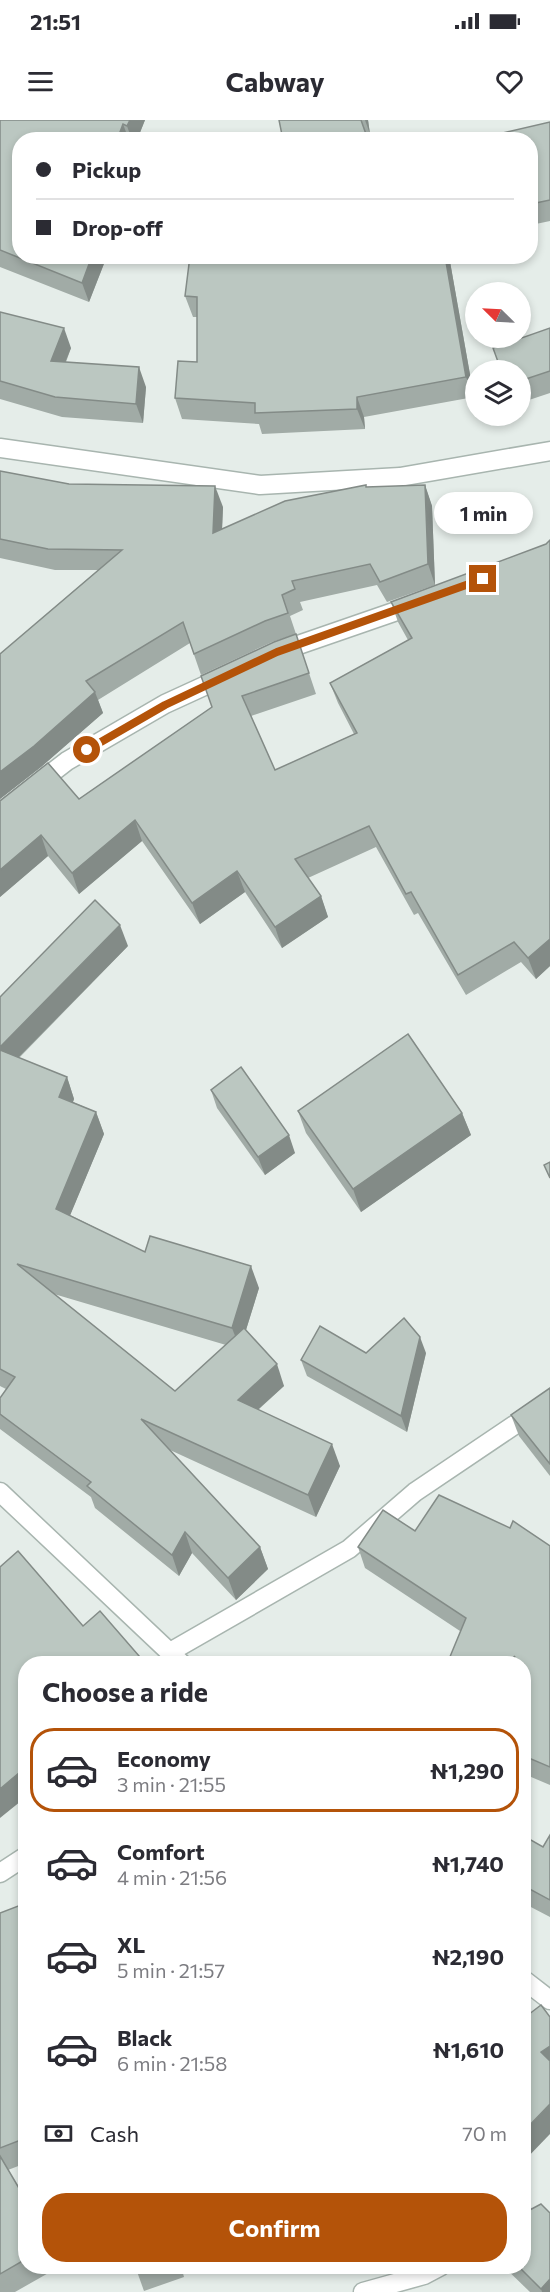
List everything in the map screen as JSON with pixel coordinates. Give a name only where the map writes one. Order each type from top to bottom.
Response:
[{"type":"street","points":[[0,448],[260,485],[400,477],[550,451]]},
{"type":"street","points":[[267,657],[439,596]]},
{"type":"street","points":[[0,813],[68,761],[165,705],[246,666]]},
{"type":"street","points":[[179,1656],[349,1549],[415,1492],[550,1401]]},
{"type":"street","points":[[0,1492],[174,1656]]},
{"type":"street","points":[[0,1873],[18,1861]]},
{"type":"street","points":[[531,1985],[550,2000]]},
{"type":"street","points":[[363,2292],[426,2274]]},
{"type":"building","points":[[0,120],[130,120],[127,126],[123,124],[120,132],[12,132],[12,255],[0,250]]},
{"type":"building","points":[[279,120],[361,120],[365,132],[281,132]]},
{"type":"building","points":[[550,122],[550,200],[538,203],[538,132],[507,132]]},
{"type":"building","points":[[35,264],[89,264],[82,283]]},
{"type":"building","points":[[189,264],[446,264],[465,377],[357,397],[357,409],[255,413],[255,403],[175,398],[178,361],[197,362],[197,297],[185,296]]},
{"type":"building","points":[[0,312],[64,328],[51,361],[139,367],[136,404],[55,397],[0,381]]},
{"type":"building","points":[[550,328],[550,371],[531,377],[531,360],[497,360],[493,348],[531,348],[531,335]]},
{"type":"building","points":[[0,471],[69,484],[215,486],[213,533],[285,501],[366,485],[366,487],[425,485],[428,564],[380,582],[370,564],[292,581],[295,589],[282,595],[288,613],[265,621],[194,654],[183,622],[86,681],[95,692],[34,746],[0,772],[0,654],[122,550],[48,549],[0,539]]},
{"type":"building","points":[[550,540],[550,939],[528,958],[514,942],[458,975],[411,892],[406,894],[369,826],[295,859],[321,896],[275,927],[237,871],[192,903],[135,820],[72,873],[41,835],[0,870],[0,801],[48,763],[79,799],[212,707],[201,676],[296,634],[309,673],[242,696],[275,770],[357,733],[330,683],[412,638],[391,602],[546,544]]},
{"type":"building","points":[[95,900],[120,925],[0,1047],[0,997]]},
{"type":"building","points":[[408,1034],[462,1113],[353,1189],[298,1111]]},
{"type":"building","points":[[0,1050],[67,1077],[59,1097],[96,1112],[56,1209],[145,1252],[150,1236],[251,1266],[232,1328],[17,1264],[175,1391],[244,1328],[277,1364],[238,1400],[332,1444],[308,1495],[141,1419],[260,1547],[228,1578],[185,1532],[172,1555],[87,1486],[91,1482],[0,1414],[0,1398],[15,1377],[0,1369]]},
{"type":"building","points":[[241,1067],[289,1135],[258,1157],[211,1090]]},
{"type":"building","points":[[550,1162],[550,1178],[544,1165]]},
{"type":"building","points":[[404,1318],[420,1337],[401,1416],[301,1360],[320,1326],[366,1353]]},
{"type":"building","points":[[550,1388],[550,1464],[511,1415]]},
{"type":"building","points":[[439,1495],[510,1528],[513,1521],[550,1546],[550,1767],[531,1759],[531,1656],[450,1656],[466,1618],[358,1547],[383,1510],[415,1531]]},
{"type":"building","points":[[18,1551],[83,1626],[100,1611],[139,1656],[18,1656],[18,1774],[0,1789],[0,1567]]},
{"type":"building","points":[[550,1835],[550,1900],[531,1890],[531,1840],[543,1847]]},
{"type":"building","points":[[18,1906],[18,2141],[0,2148],[0,1913]]},
{"type":"building","points":[[541,2005],[550,2017],[550,2046],[541,2052],[550,2061],[550,2104],[531,2124],[531,2013]]},
{"type":"building","points":[[0,2156],[18,2186],[18,2264],[0,2274]]},
{"type":"building","points":[[541,2204],[550,2213],[550,2279],[541,2289],[526,2274],[531,2274],[531,2209]]},
{"type":"route","points":[[87,750],[165,705],[277,652],[483,579]]}]
